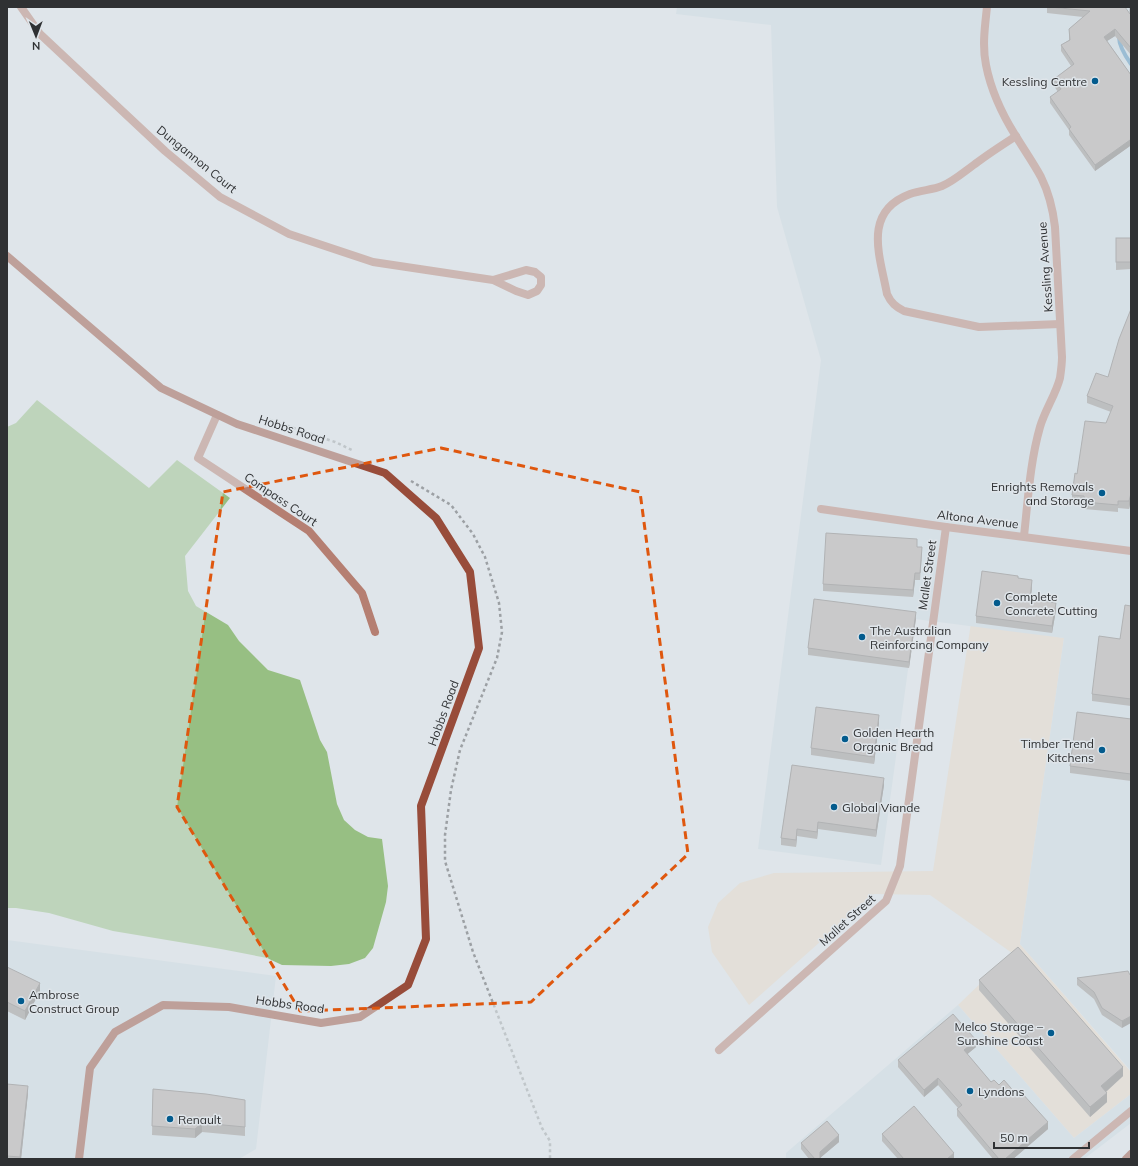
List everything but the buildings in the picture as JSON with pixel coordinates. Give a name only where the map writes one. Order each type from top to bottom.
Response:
[{"type":"street","name":"Dungannon Court","points":[[21,7],[40,34],[166,151],[220,197],[289,234],[373,262],[493,280],[528,295],[537,291],[541,285],[541,277],[535,272],[526,270],[493,280]]},
{"type":"street","name":"Kessling Avenue","points":[[987,7],[983,47],[986,65],[996,97],[1004,117],[1041,177],[1053,214],[1062,357],[1060,374],[1040,427],[1035,450],[1024,536]]},
{"type":"street","points":[[1016,136],[952,181],[932,190],[911,194],[892,204],[885,211],[879,222],[877,232],[878,247],[887,294],[890,301],[896,307],[904,311],[970,326],[990,327],[1060,324]]},
{"type":"street","name":"Hobbs Road","points":[[7,256],[161,388],[237,424],[385,473],[436,518],[470,572],[479,648],[421,806],[426,940],[408,985],[360,1017],[321,1023],[229,1007],[163,1005],[115,1032],[90,1068],[79,1159]]},
{"type":"street","name":"Compass Court","points":[[217,415],[198,458],[309,531],[362,593],[375,632]]},
{"type":"street","name":"Altona Avenue","points":[[822,509],[1131,551]]},
{"type":"street","name":"Mallet Street","points":[[719,1050],[886,901],[900,866],[946,527]]},
{"type":"street","points":[[1073,1159],[1131,1111]]},
{"type":"street","points":[[1126,1159],[1131,1154]]},
{"type":"path","points":[[270,420],[335,442],[354,451]]},
{"type":"path","points":[[406,478],[451,505],[472,534],[485,557],[500,603],[502,632],[498,651],[460,750],[451,790],[445,835],[445,861],[473,952],[542,1128],[550,1141],[550,1159]]},
{"type":"highlighted area","points":[[441,448],[640,492],[688,854],[531,1002],[300,1011],[177,807],[223,492]]},
{"type":"shaded area","points":[[677,7],[1131,7],[1131,1071],[1020,944],[1064,638],[915,619],[881,865],[758,849],[821,360],[777,207],[771,25],[676,14]]},
{"type":"shaded area","name":"Melco Storage – Sunshine Coast","points":[[971,623],[1064,638],[1020,944],[1131,1072],[1131,1094],[1074,1138],[958,1005],[1012,953],[930,895],[874,894],[749,1005],[712,952],[708,927],[718,903],[740,883],[774,873],[933,871]]},
{"type":"shaded area","points":[[7,940],[276,976],[256,1149],[239,1159],[7,1159]]},
{"type":"shaded area","points":[[958,1005],[1074,1138],[1131,1094],[1131,1123],[1084,1159],[786,1159],[786,1153]]},
{"type":"green space","points":[[37,400],[149,488],[177,460],[230,498],[185,556],[188,591],[196,606],[228,625],[239,641],[268,670],[300,680],[320,740],[327,752],[337,804],[344,820],[355,830],[368,837],[382,839],[388,886],[386,902],[373,948],[365,958],[349,964],[331,966],[282,965],[267,958],[113,931],[49,913],[7,908],[7,427],[16,423]]},
{"type":"waterway","points":[[1119,37],[1121,48],[1131,64]]},
{"type":"place","name":"Kessling Centre","points":[[1095,81]]},
{"type":"place","name":"Enrights Removals and Storage","points":[[1102,493]]},
{"type":"place","name":"Complete Concrete Cutting","points":[[997,603]]},
{"type":"place","name":"The Australian Reinforcing Company","points":[[862,637]]},
{"type":"place","name":"Golden Hearth Organic Bread","points":[[845,739]]},
{"type":"place","name":"Timber Trend Kitchens","points":[[1102,750]]},
{"type":"place","name":"Global Viande","points":[[834,807]]},
{"type":"place","name":"Ambrose Construct Group","points":[[21,1001]]},
{"type":"place","name":"Melco Storage – Sunshine Coast","points":[[1051,1033]]},
{"type":"place","name":"Lyndons","points":[[970,1091]]},
{"type":"place","name":"Renault","points":[[170,1119]]}]
